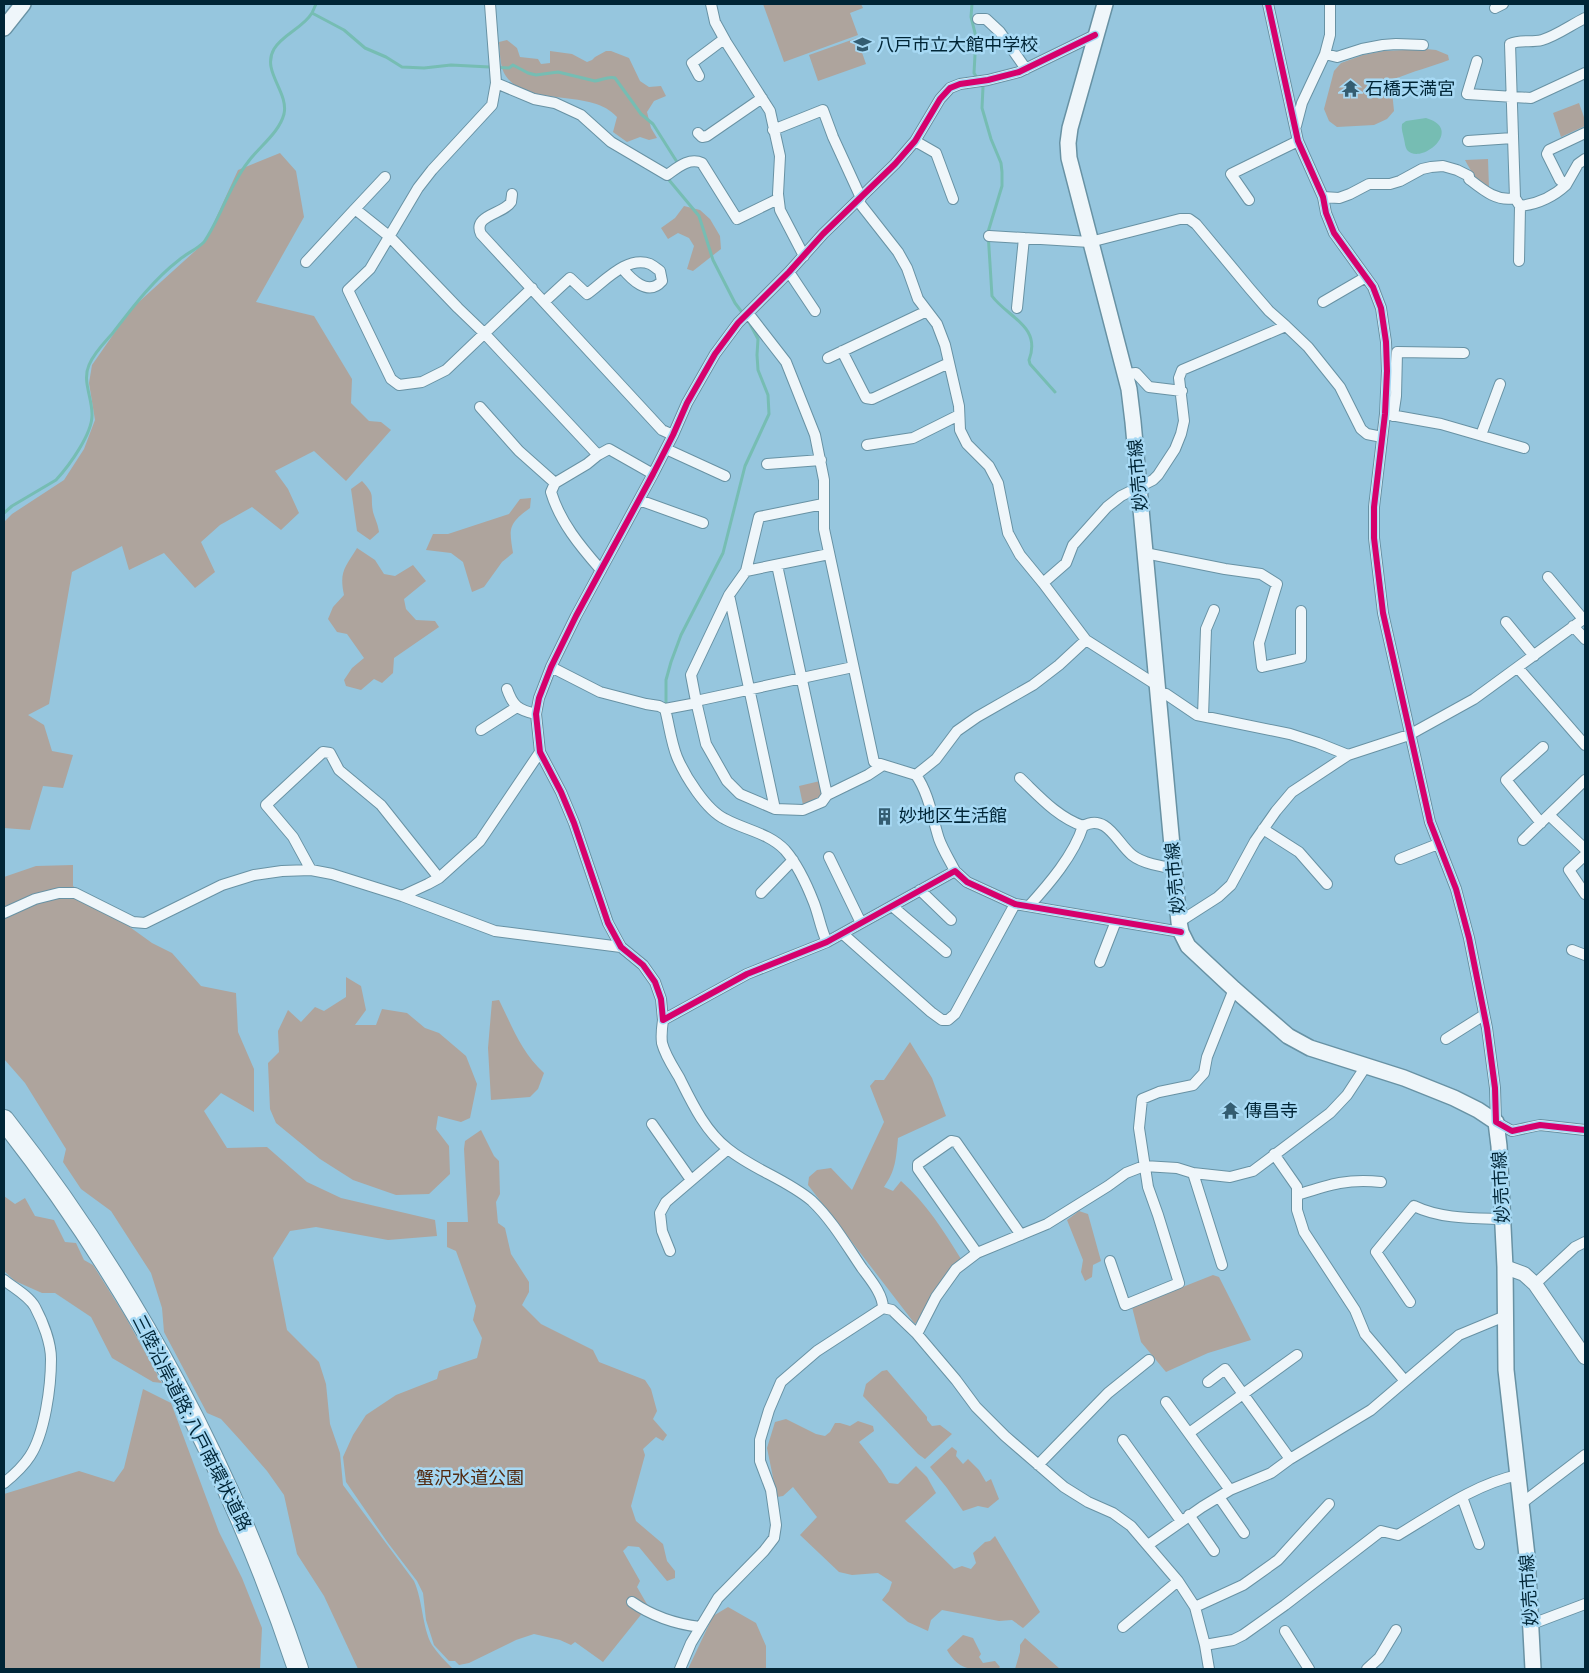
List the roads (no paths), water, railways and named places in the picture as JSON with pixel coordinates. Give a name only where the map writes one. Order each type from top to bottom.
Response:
[{"type":"highway","name":"三陸沿岸道路;八戸南環状道路","points":[[4,1120],[90,1237],[165,1362],[254,1550],[298,1669]]},
{"type":"main road","points":[[4,28],[23,4]]},
{"type":"main road","name":"妙売市線","points":[[1105,4],[1070,128],[1069,158],[1126,374],[1133,422],[1180,927],[1188,946],[1288,1036],[1310,1048],[1404,1078],[1454,1098],[1496,1122],[1505,1267],[1506,1370],[1527,1556],[1533,1669]]},
{"type":"street","points":[[490,4],[496,83],[492,105],[432,170],[418,188],[370,269],[348,290],[391,379],[399,385],[422,382],[446,370],[532,288]]},
{"type":"street","points":[[711,4],[715,22],[724,39],[770,112],[780,156],[778,199],[780,210],[804,256]]},
{"type":"street","points":[[1268,4],[1298,141],[1323,198],[1326,213],[1334,233],[1373,287],[1381,308],[1386,342],[1389,415]]},
{"type":"street","points":[[1295,130],[1302,103],[1325,54],[1330,35],[1330,4]]},
{"type":"street","points":[[1519,261],[1510,44],[1516,41],[1530,42],[1542,40],[1585,18]]},
{"type":"street","points":[[978,19],[986,19],[1000,32],[1026,69]]},
{"type":"street","points":[[883,1308],[880,1296],[831,1222],[794,1187],[759,1169],[728,1149],[709,1130],[696,1110],[667,1056],[662,1042],[663,1020],[661,999],[655,982],[643,965],[621,947],[608,923],[562,792],[540,752],[536,714],[539,698],[551,667],[666,449],[687,403],[715,354],[748,312],[915,141],[940,99],[950,88],[960,84],[988,80],[1020,72],[1096,35]]},
{"type":"street","points":[[699,76],[692,63],[724,39]]},
{"type":"street","points":[[1325,54],[1337,57],[1383,45],[1423,46]]},
{"type":"street","points":[[1477,62],[1467,94],[1531,98],[1585,73]]},
{"type":"street","points":[[496,83],[534,99],[555,103],[581,115],[611,142],[667,175],[688,162],[693,161],[702,164],[737,219],[778,199]]},
{"type":"street","points":[[698,133],[702,137],[707,136],[762,98]]},
{"type":"street","points":[[773,130],[823,110],[859,199],[898,252],[907,268],[918,299],[937,324],[945,345],[959,406],[960,430],[967,444],[989,466],[998,483],[1008,533],[1020,554],[1086,640],[1197,715],[1290,734],[1348,755]]},
{"type":"street","points":[[1566,185],[1560,180],[1547,154],[1549,150],[1585,133]]},
{"type":"street","points":[[1468,140],[1513,138]]},
{"type":"street","points":[[915,141],[936,153],[953,199]]},
{"type":"street","points":[[1249,200],[1231,174],[1298,141]]},
{"type":"street","points":[[1323,198],[1339,198],[1369,184],[1390,184],[1400,181],[1422,169],[1444,166],[1469,176],[1469,179],[1489,194],[1518,202],[1538,203],[1560,191],[1566,185],[1578,164],[1585,159]]},
{"type":"street","points":[[306,262],[385,177]]},
{"type":"street","points":[[512,194],[511,202],[479,224],[478,229],[481,234],[662,430],[673,435]]},
{"type":"street","points":[[355,209],[390,236],[598,455]]},
{"type":"street","points":[[989,236],[1090,242],[1180,219],[1189,219],[1196,224],[1250,289],[1308,347],[1340,387],[1361,429],[1367,434],[1382,437]]},
{"type":"street","points":[[1017,308],[1024,238]]},
{"type":"street","points":[[544,302],[570,278],[587,294],[622,268]]},
{"type":"street","points":[[789,272],[815,311]]},
{"type":"street","points":[[1323,302],[1366,277]]},
{"type":"street","points":[[828,358],[927,311]]},
{"type":"street","points":[[748,312],[786,362],[815,434],[824,480],[824,529],[874,762],[916,775],[926,793],[940,841],[955,871],[967,882],[1015,904],[1116,921],[1180,927],[1231,885],[1263,829],[1292,792],[1348,755],[1409,735],[1474,699],[1584,618],[1548,577]]},
{"type":"street","points":[[1043,583],[1066,563],[1073,545],[1107,507],[1121,496],[1153,480],[1175,449],[1184,421],[1179,378],[1182,370],[1286,326]]},
{"type":"street","points":[[842,351],[866,398],[872,399],[949,363]]},
{"type":"street","points":[[1464,354],[1397,352],[1396,396],[1382,437],[1374,507],[1374,538],[1383,613],[1430,822],[1458,897],[1469,938],[1484,1015],[1495,1088],[1496,1122],[1512,1131],[1540,1125],[1585,1130]]},
{"type":"street","points":[[1126,374],[1136,373],[1149,386],[1182,391]]},
{"type":"street","points":[[1481,435],[1500,384]]},
{"type":"street","points":[[480,407],[519,450],[555,483]]},
{"type":"street","points":[[867,445],[913,438],[959,415]]},
{"type":"street","points":[[1389,415],[1442,424],[1524,448]]},
{"type":"street","points":[[601,570],[566,526],[554,503],[551,492],[555,483],[610,449],[653,474]]},
{"type":"street","points":[[666,449],[725,476]]},
{"type":"street","points":[[767,464],[821,460]]},
{"type":"street","points":[[639,500],[703,523]]},
{"type":"street","points":[[824,504],[759,517],[746,571],[729,595],[691,675],[696,702],[706,744],[727,781],[740,794],[775,809],[803,810],[822,802],[827,795],[868,775],[883,765]]},
{"type":"street","points":[[1145,553],[1261,574],[1277,584],[1259,644],[1262,667],[1301,658],[1302,611]]},
{"type":"street","points":[[746,571],[829,554]]},
{"type":"street","points":[[777,565],[827,795]]},
{"type":"street","points":[[729,595],[775,809]]},
{"type":"street","points":[[1203,716],[1206,629],[1214,610]]},
{"type":"street","points":[[1506,622],[1534,656]]},
{"type":"street","points":[[1573,626],[1585,639]]},
{"type":"street","points":[[916,775],[936,759],[957,731],[977,717],[1033,685],[1059,666],[1086,640]]},
{"type":"street","points":[[551,667],[600,692],[665,709],[853,667]]},
{"type":"street","points":[[1518,668],[1585,745]]},
{"type":"street","points":[[507,689],[511,700],[517,707],[525,712],[536,714]]},
{"type":"street","points":[[480,730],[517,707]]},
{"type":"street","points":[[665,709],[677,756],[702,799],[722,818],[768,836],[783,848],[793,860],[814,902],[821,931],[828,942]]},
{"type":"street","points":[[1541,823],[1506,780],[1543,746]]},
{"type":"street","points":[[311,870],[292,837],[266,805],[323,752],[330,753],[340,770],[382,805],[439,878]]},
{"type":"street","points":[[402,896],[439,878],[480,841],[540,752]]},
{"type":"street","points":[[1020,778],[1061,816],[1071,822],[1082,826],[1090,822],[1101,824],[1112,832],[1134,856],[1161,866],[1174,868]]},
{"type":"street","points":[[1523,840],[1585,780]]},
{"type":"street","points":[[1549,815],[1585,849]]},
{"type":"street","points":[[1029,906],[1056,874],[1080,835],[1082,826]]},
{"type":"street","points":[[1263,829],[1300,852],[1327,884]]},
{"type":"street","points":[[1400,859],[1438,844]]},
{"type":"street","points":[[1585,855],[1569,870],[1585,894]]},
{"type":"street","points":[[829,857],[861,924]]},
{"type":"street","points":[[761,893],[793,860]]},
{"type":"street","points":[[4,914],[35,898],[59,893],[76,893],[133,922],[145,923],[222,885],[254,875],[282,871],[311,870],[332,874],[402,896],[495,931],[621,947]]},
{"type":"street","points":[[663,1020],[747,974],[828,942],[955,871]]},
{"type":"street","points":[[920,890],[951,920]]},
{"type":"street","points":[[843,934],[931,1012],[942,1020],[948,1020],[955,1014],[1015,904]]},
{"type":"street","points":[[892,906],[946,952]]},
{"type":"street","points":[[1100,962],[1116,921]]},
{"type":"street","points":[[1572,950],[1585,955]]},
{"type":"street","points":[[1110,1260],[1125,1305],[1179,1283],[1148,1187],[1139,1128],[1142,1099],[1159,1092],[1193,1085],[1204,1073],[1207,1057],[1234,989]]},
{"type":"street","points":[[1446,1039],[1484,1015]]},
{"type":"street","points":[[916,1334],[936,1297],[956,1269],[977,1253],[1047,1224],[1126,1173],[1144,1166],[1176,1168],[1193,1173],[1230,1177],[1253,1171],[1330,1113],[1347,1095],[1366,1066]]},
{"type":"street","points":[[652,1124],[692,1180]]},
{"type":"street","points":[[977,1253],[918,1169],[918,1164],[951,1141],[956,1142],[1021,1235]]},
{"type":"street","points":[[670,1251],[662,1231],[660,1213],[666,1202],[728,1149]]},
{"type":"street","points":[[1274,1154],[1294,1180],[1297,1187],[1297,1210],[1304,1232],[1355,1310],[1365,1334],[1405,1381]]},
{"type":"street","points":[[1193,1173],[1222,1265]]},
{"type":"street","points":[[1297,1195],[1339,1182],[1368,1180],[1381,1182]]},
{"type":"street","points":[[1410,1302],[1376,1252],[1414,1206],[1426,1212],[1459,1218],[1502,1218]]},
{"type":"street","points":[[1535,1284],[1575,1248],[1585,1242]]},
{"type":"street","points":[[1505,1267],[1524,1274],[1535,1284],[1585,1357]]},
{"type":"street","points":[[4,1280],[35,1306],[47,1336],[51,1358],[41,1433],[18,1473],[4,1483]]},
{"type":"street","points":[[680,1669],[691,1643],[718,1598],[764,1551],[774,1538],[776,1525],[771,1490],[760,1461],[760,1440],[769,1410],[781,1382],[817,1351],[883,1308],[892,1310],[916,1334],[956,1380],[976,1407],[1004,1436],[1064,1487],[1088,1502],[1113,1513],[1125,1522],[1148,1545],[1178,1581],[1195,1607],[1209,1669]]},
{"type":"street","points":[[1148,1545],[1185,1518],[1230,1490],[1271,1473],[1371,1410],[1459,1335],[1505,1316]]},
{"type":"street","points":[[1189,1434],[1297,1355]]},
{"type":"street","points":[[1038,1465],[1108,1392],[1149,1360]]},
{"type":"street","points":[[1208,1382],[1225,1369],[1290,1460]]},
{"type":"street","points":[[1166,1402],[1230,1490]]},
{"type":"street","points":[[1123,1440],[1185,1518],[1214,1551]]},
{"type":"street","points":[[1522,1503],[1585,1455]]},
{"type":"street","points":[[1205,1645],[1234,1640],[1243,1635],[1381,1531],[1398,1535],[1462,1497],[1504,1478],[1518,1475]]},
{"type":"street","points":[[1219,1497],[1244,1534]]},
{"type":"street","points":[[1462,1497],[1479,1544]]},
{"type":"street","points":[[1195,1607],[1243,1585],[1278,1560],[1328,1504]]},
{"type":"street","points":[[1123,1627],[1178,1581]]},
{"type":"street","points":[[632,1602],[643,1610],[683,1625],[700,1627]]},
{"type":"street","points":[[1532,1624],[1585,1604]]},
{"type":"street","points":[[1367,1669],[1379,1658],[1396,1630]]},
{"type":"street","points":[[1285,1631],[1310,1669]]},
{"type":"waterway","points":[[316,4],[312,13],[344,30],[365,48],[386,57],[402,67],[424,68],[451,65],[509,68],[513,65],[536,75],[558,72],[595,81],[615,78],[641,114],[653,124],[677,162],[676,165]]},
{"type":"waterway","points":[[972,4],[971,17],[976,37],[974,73],[983,87],[982,108],[991,139],[1001,163],[1002,172],[1002,186],[988,232],[992,296],[1027,330],[1032,348],[1030,364],[1055,392]]},
{"type":"waterway","points":[[4,513],[12,506],[56,480],[73,458],[84,440],[91,422],[92,408],[87,371],[94,356],[152,285],[169,268],[204,242],[241,171],[278,127],[284,114],[284,106],[283,98],[273,73],[271,57],[278,44],[304,23],[312,13]]},
{"type":"waterway","points":[[671,175],[669,180],[699,216],[713,260],[735,303],[744,315]]},
{"type":"waterway","points":[[666,704],[666,680],[671,662],[681,635],[723,553],[745,466],[769,414],[768,395],[758,370],[758,339],[749,322]]},
{"type":"place","name":"八戸市立大館中学校","points":[[862,45]]},
{"type":"place","name":"石橋天満宮","points":[[1351,89]]},
{"type":"place","name":"妙地区生活館","points":[[885,816]]},
{"type":"place","name":"傳昌寺","points":[[1230,1111]]},
{"type":"park label","name":"蟹沢水道公園","points":[[470,1478]]}]
